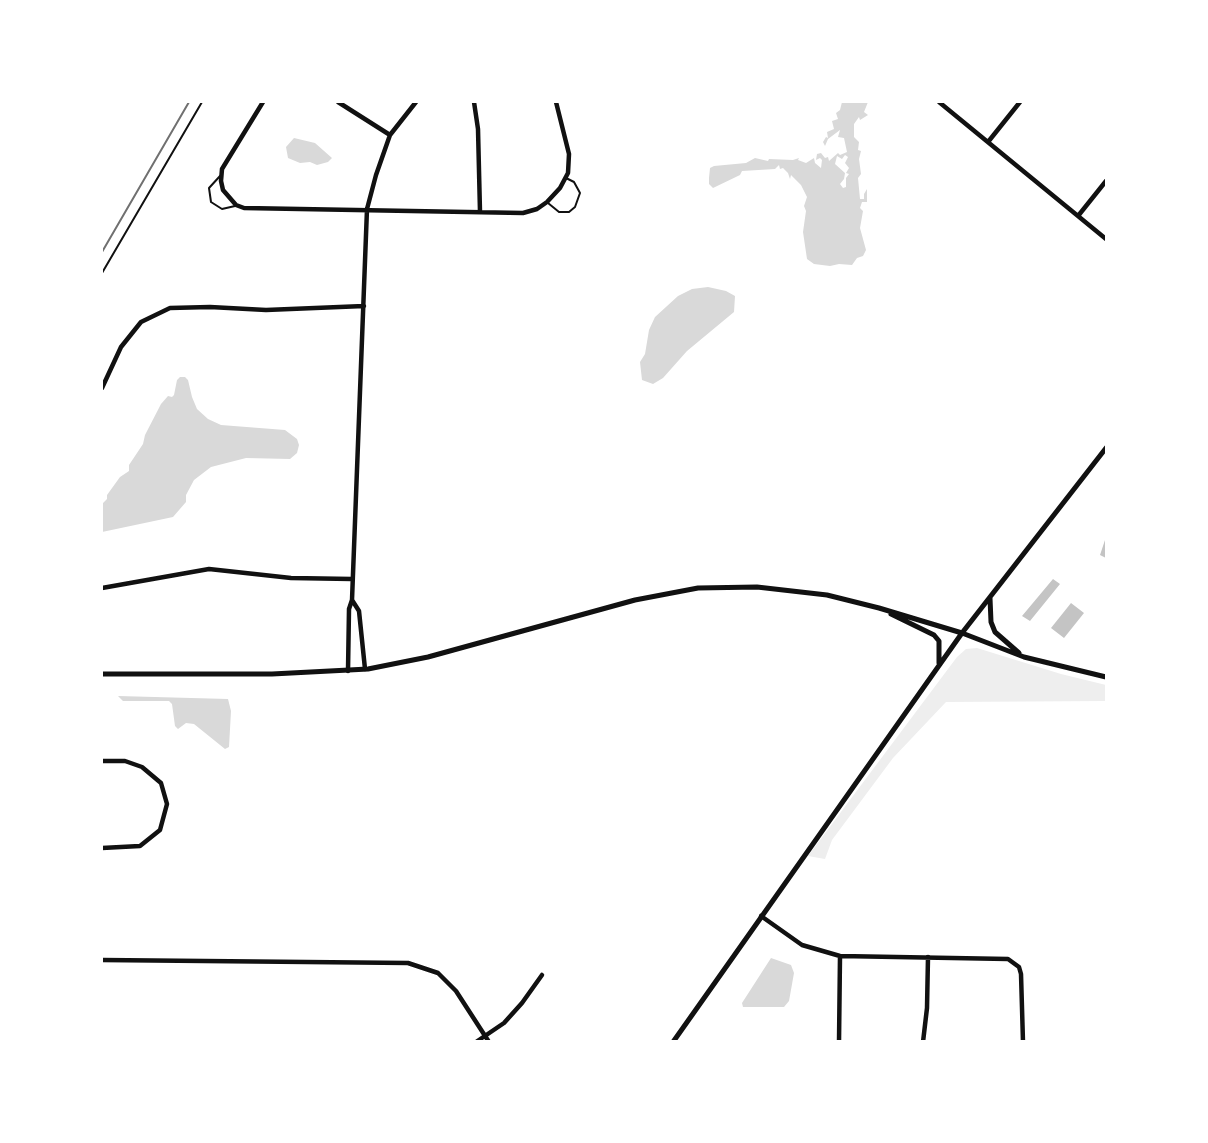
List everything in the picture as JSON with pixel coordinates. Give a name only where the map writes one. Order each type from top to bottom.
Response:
[{"type":"street","points":[[263,102],[220,175],[223,190],[236,205],[244,208],[480,212],[523,212],[537,209],[560,188],[566,177],[569,154],[556,102]]},
{"type":"street","points":[[338,102],[390,135]]},
{"type":"street","points":[[348,671],[367,209],[390,135],[416,102]]},
{"type":"street","points":[[474,102],[478,129],[480,212]]},
{"type":"street","points":[[939,102],[1107,239]]},
{"type":"street","points":[[988,142],[1020,102]]},
{"type":"street","points":[[1078,216],[1107,181]]},
{"type":"street","points":[[102,388],[121,347],[141,322],[170,308],[266,310],[364,306]]},
{"type":"street","points":[[673,1041],[962,633],[1107,448]]},
{"type":"street","points":[[102,587],[209,569],[291,578],[352,579]]},
{"type":"street","points":[[102,674],[272,674],[365,669],[428,657],[635,600],[698,588],[757,587],[827,596],[879,608],[962,633],[1024,657],[1107,677]]},
{"type":"street","points":[[989,598],[991,622],[995,632],[1024,657]]},
{"type":"street","points":[[352,600],[359,611],[365,669]]},
{"type":"street","points":[[879,608],[934,635],[940,646],[938,667]]},
{"type":"street","points":[[102,761],[125,761],[142,767],[161,783],[167,804],[160,831],[140,846],[102,848]]},
{"type":"street","points":[[761,916],[802,945],[840,956],[1002,957],[1015,963],[1021,974],[1023,1041]]},
{"type":"street","points":[[839,1041],[840,956]]},
{"type":"street","points":[[923,1041],[928,957]]},
{"type":"street","points":[[102,960],[408,963],[438,973],[456,991],[489,1041]]},
{"type":"street","points":[[476,1041],[503,1023],[522,1003],[542,975]]},
{"type":"lane","points":[[220,175],[209,188],[211,202],[222,209],[236,205]]},
{"type":"lane","points":[[547,202],[559,212],[569,212],[575,207],[580,193],[574,182],[566,177]]},
{"type":"path","points":[[102,273],[202,102]]},
{"type":"shaded area","points":[[842,102],[868,102],[864,112],[868,115],[860,120],[859,117],[854,124],[854,137],[859,142],[858,150],[861,151],[861,174],[858,178],[860,199],[864,199],[867,189],[867,202],[862,202],[860,208],[863,211],[860,228],[866,250],[852,265],[830,266],[814,264],[807,259],[803,232],[807,197],[801,185],[791,175],[790,179],[788,173],[783,168],[780,169],[779,165],[775,169],[742,171],[740,175],[713,188],[709,184],[709,178],[710,168],[714,166],[746,163],[755,158],[768,161],[799,158],[798,160],[806,163],[814,158],[821,168],[822,160],[816,160],[817,154],[828,157],[829,161],[838,153],[840,155],[847,152],[844,138],[838,137],[840,130],[828,139],[825,146],[823,142],[828,138],[827,132],[834,129],[832,121],[838,119],[836,113]],"holes":[[[845,155],[848,157],[845,163],[849,168],[846,173],[849,174],[846,187],[843,188],[840,184],[845,173],[835,164],[837,156],[842,159]]]},
{"type":"shaded area","points":[[294,138],[315,143],[332,158],[317,165],[288,158],[286,147]]},
{"type":"shaded area","points":[[708,287],[735,296],[734,312],[687,351],[663,378],[653,384],[642,380],[640,362],[645,354],[649,330],[655,317],[678,296],[692,289]]},
{"type":"shaded area","points":[[180,377],[188,380],[197,409],[208,419],[221,425],[285,430],[297,439],[297,453],[290,459],[246,458],[211,467],[194,480],[186,495],[186,502],[173,517],[102,532],[102,504],[120,477],[129,471],[129,465],[143,444],[161,404],[168,396],[174,395]]},
{"type":"shaded area","points":[[977,648],[1106,685],[1106,701],[946,702],[893,758],[832,840],[825,859],[808,856],[957,657],[966,649]]},
{"type":"shaded area","points":[[118,696],[228,699],[231,711],[229,747],[225,749],[194,724],[186,723],[178,729],[169,701],[123,701]]},
{"type":"shaded area","points":[[771,958],[791,965],[794,973],[789,1001],[784,1007],[743,1007],[742,1003]]},
{"type":"building","points":[[1106,537],[1106,558],[1100,555]]},
{"type":"building","points":[[1053,579],[1060,584],[1030,621],[1022,616]]},
{"type":"building","points":[[1071,603],[1084,613],[1064,638],[1051,628]]},
{"type":"railway","points":[[102,252],[189,102]]}]
